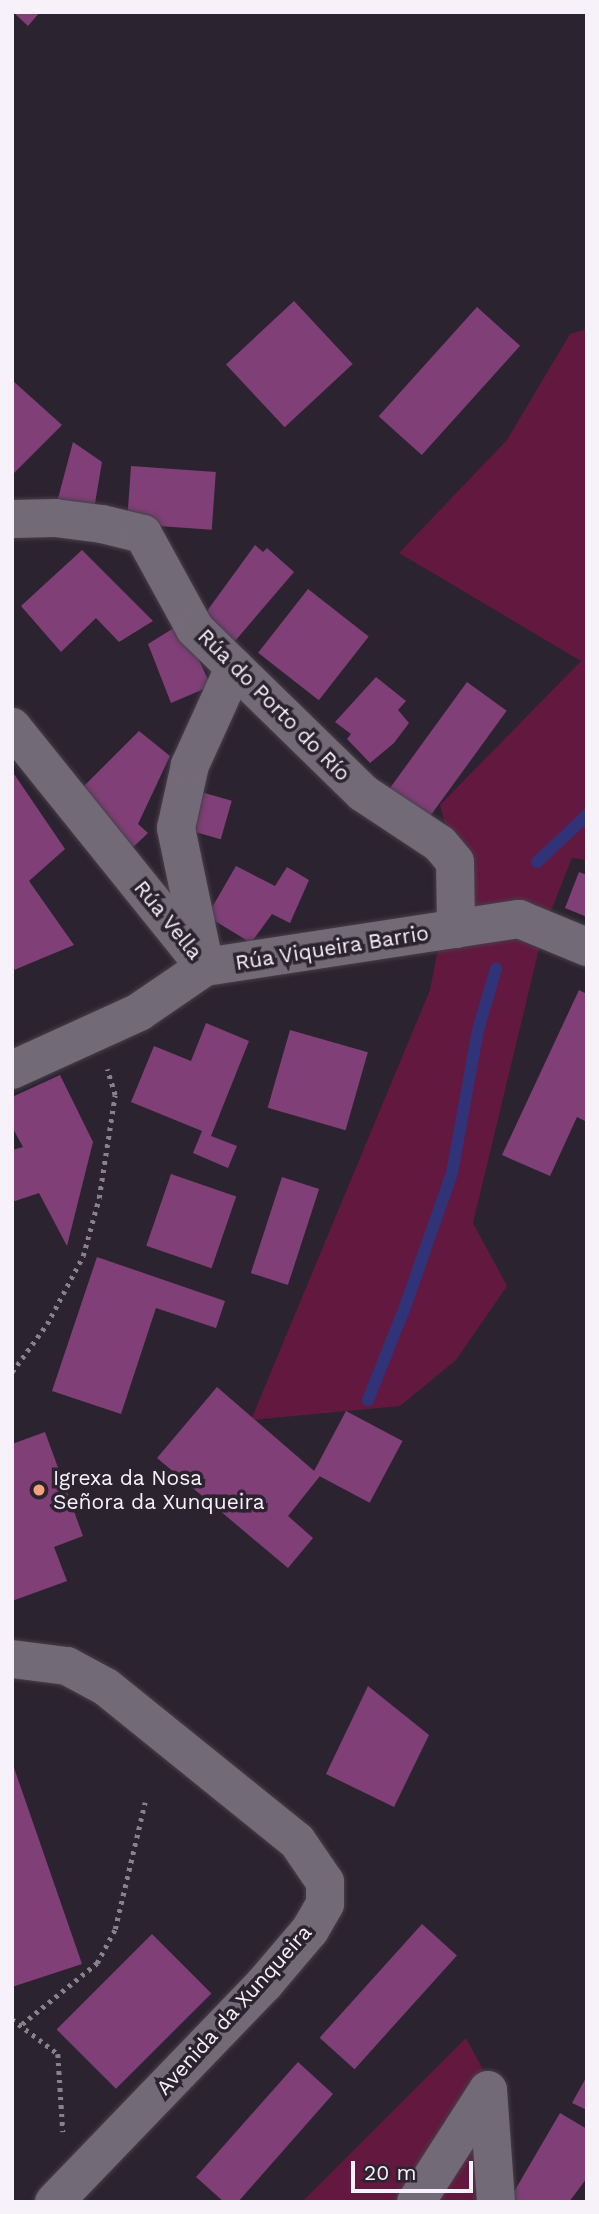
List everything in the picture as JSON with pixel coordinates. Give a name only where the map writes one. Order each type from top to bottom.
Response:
[{"type":"street","name":"Rúa do Porto do Río","points":[[12,519],[55,518],[143,534],[195,629],[363,793],[440,844],[455,862],[456,929]]},
{"type":"street","name":"Rúa Vella","points":[[205,967],[176,828],[190,765],[234,668]]},
{"type":"street","name":"Rúa Vella","points":[[12,727],[205,967]]},
{"type":"street","name":"Rúa Viqueira Barrio","points":[[12,1070],[139,1012],[205,967],[519,919],[587,947]]},
{"type":"street","name":"Avenida da Xunqueira","points":[[12,1659],[67,1666],[106,1687],[297,1841],[325,1882],[325,1905],[310,1930],[264,1984],[54,2202]]},
{"type":"street","points":[[416,2202],[488,2090],[496,2202]]},
{"type":"path","points":[[12,1372],[47,1324],[83,1256],[99,1198],[115,1095],[95,1032]]},
{"type":"path","points":[[22,2024],[97,1963],[114,1929],[145,1802]]},
{"type":"path","points":[[12,2019],[58,2054],[64,2144]]},
{"type":"shaded area","points":[[587,329],[587,860],[572,858],[544,928],[473,1223],[507,1286],[456,1360],[400,1406],[251,1420],[430,990],[455,862],[440,805],[581,661],[399,553],[507,440],[570,334]]},
{"type":"shaded area","points":[[466,2038],[486,2075],[404,2202],[302,2202]]},
{"type":"shaded area","points":[[485,2112],[487,2202],[426,2202]]},
{"type":"building","points":[[13,12],[40,12],[28,26]]},
{"type":"building","points":[[294,301],[353,364],[285,427],[226,364]]},
{"type":"building","points":[[477,307],[520,346],[422,455],[379,416]]},
{"type":"building","points":[[12,380],[62,425],[12,475]]},
{"type":"building","points":[[73,442],[102,462],[93,515],[56,506]]},
{"type":"building","points":[[131,466],[216,472],[212,530],[127,524]]},
{"type":"building","points":[[255,545],[263,552],[267,548],[294,572],[229,648],[199,622]]},
{"type":"building","points":[[82,550],[153,621],[119,642],[96,618],[61,652],[21,606]]},
{"type":"building","points":[[308,589],[369,636],[319,700],[258,653]]},
{"type":"building","points":[[182,623],[211,686],[171,703],[148,644]]},
{"type":"building","points":[[376,677],[406,701],[398,710],[409,723],[394,743],[370,763],[347,739],[351,734],[335,722]]},
{"type":"building","points":[[467,682],[507,711],[422,827],[382,798]]},
{"type":"building","points":[[139,731],[170,756],[138,824],[148,833],[127,853],[73,797]]},
{"type":"building","points":[[12,771],[65,849],[29,881],[74,945],[14,970]]},
{"type":"building","points":[[201,792],[232,801],[221,839],[190,830]]},
{"type":"building","points":[[236,866],[275,886],[287,867],[309,880],[290,923],[272,914],[251,943],[207,916]]},
{"type":"building","points":[[579,872],[587,875],[587,917],[565,908]]},
{"type":"building","points":[[579,990],[587,994],[587,1122],[577,1117],[550,1176],[502,1155]]},
{"type":"building","points":[[206,1023],[249,1041],[211,1136],[237,1146],[228,1168],[193,1153],[202,1131],[131,1102],[154,1046],[191,1061]]},
{"type":"building","points":[[290,1030],[368,1052],[346,1130],[268,1108]]},
{"type":"building","points":[[60,1075],[93,1142],[67,1246],[39,1193],[12,1202],[12,1150],[23,1147],[12,1127],[12,1097]]},
{"type":"building","points":[[171,1174],[236,1196],[211,1268],[146,1246]]},
{"type":"building","points":[[282,1177],[319,1189],[288,1285],[251,1273]]},
{"type":"building","points":[[97,1257],[225,1301],[216,1328],[156,1308],[121,1414],[52,1391]]},
{"type":"building","points":[[217,1387],[320,1476],[288,1516],[313,1538],[288,1568],[157,1458]]},
{"type":"building","points":[[346,1411],[403,1441],[370,1503],[313,1473]]},
{"type":"building","name":"Igrexa da Nosa Señora da Xunqueira","points":[[45,1432],[83,1536],[54,1547],[67,1581],[12,1601],[12,1444]]},
{"type":"building","points":[[368,1686],[429,1735],[394,1807],[326,1774]]},
{"type":"building","points":[[12,1762],[82,1964],[12,1987]]},
{"type":"building","points":[[422,1924],[457,1955],[355,2069],[320,2038]]},
{"type":"building","points":[[152,1934],[211,1993],[116,2089],[57,2029]]},
{"type":"building","points":[[298,2062],[333,2094],[238,2202],[224,2202],[196,2177]]},
{"type":"building","points":[[587,2076],[587,2110],[572,2103]]},
{"type":"building","points":[[560,2113],[587,2129],[587,2178],[569,2202],[508,2202]]},
{"type":"waterway","points":[[537,862],[587,815]]},
{"type":"waterway","points":[[368,1400],[405,1307],[452,1173],[478,1030],[496,969]]},
{"type":"place","name":"Igrexa da Nosa Señora da Xunqueira","points":[[39,1490]]}]
